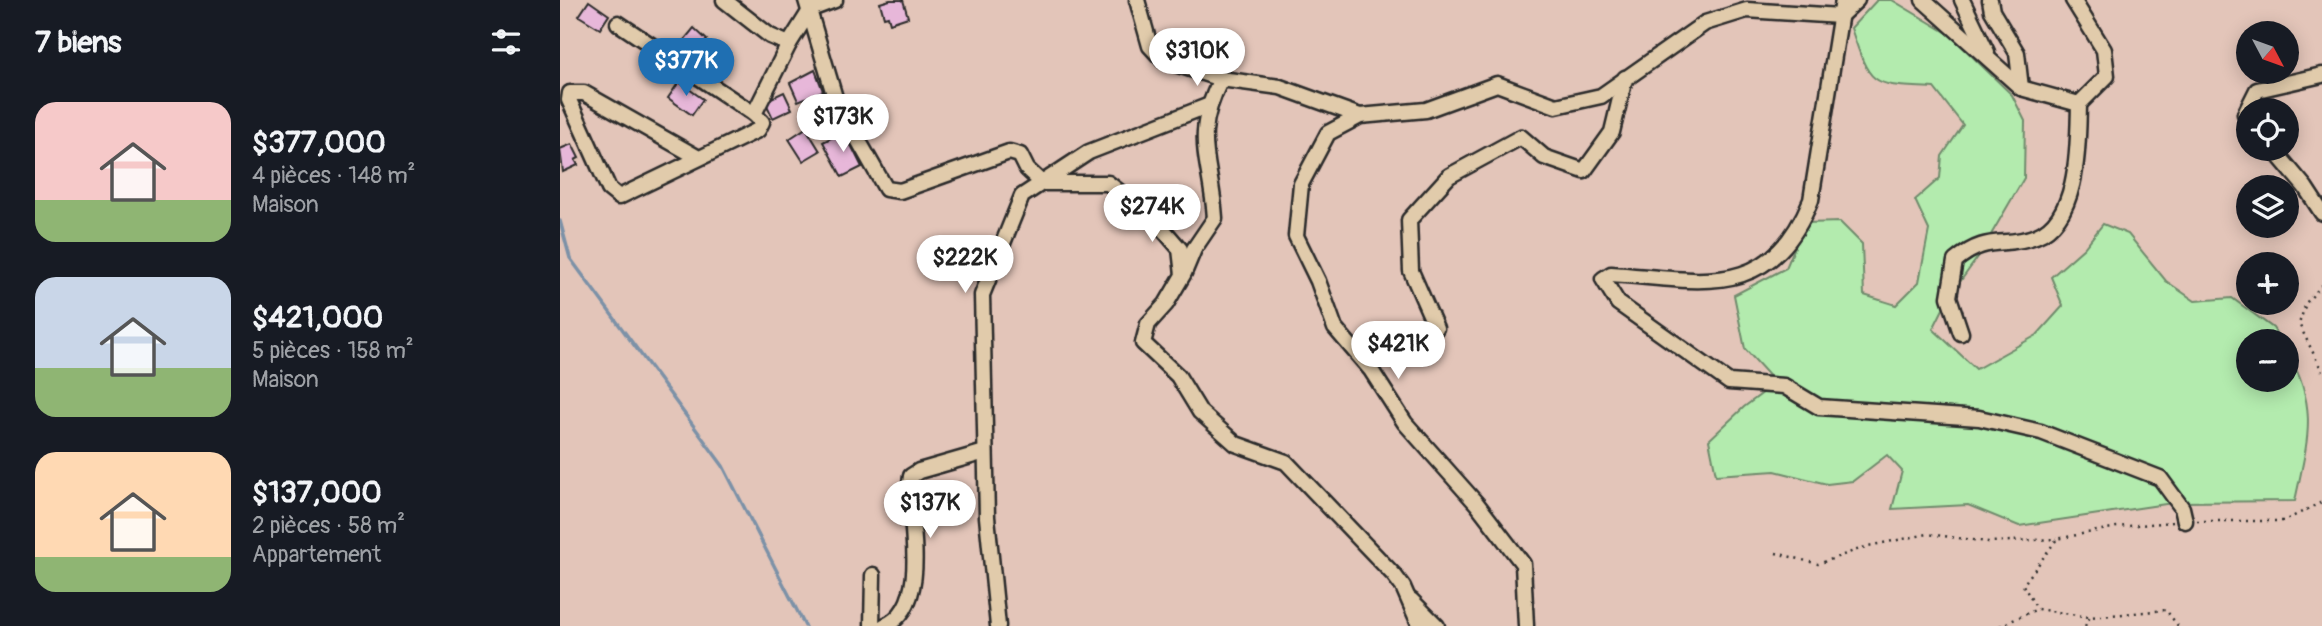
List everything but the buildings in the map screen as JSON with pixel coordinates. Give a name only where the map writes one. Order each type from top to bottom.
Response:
[{"type":"street","points":[[724,0],[770,36],[789,44]]},
{"type":"street","points":[[809,4],[835,0]]},
{"type":"street","points":[[1138,0],[1150,46],[1163,60],[1221,79],[1280,87],[1360,116]]},
{"type":"street","points":[[1843,0],[1811,201],[1800,227],[1781,251],[1757,271],[1687,283],[1611,274],[1603,279],[1607,289],[1618,303],[1729,382],[1784,386],[1819,407],[1979,418],[2040,432],[2160,478],[2182,508],[2185,522]]},
{"type":"street","points":[[1526,626],[1523,564],[1477,504],[1405,424],[1371,370],[1335,328],[1296,236],[1301,184],[1328,133],[1360,116],[1426,110],[1497,85],[1556,106],[1601,96],[1704,23],[1747,10],[1840,16],[1857,0]]},
{"type":"street","points":[[1923,0],[2021,88],[2079,104]]},
{"type":"street","points":[[1962,0],[1992,62]]},
{"type":"street","points":[[1990,0],[1992,11],[2017,53],[2021,88]]},
{"type":"street","points":[[1961,333],[1949,297],[1955,261],[1974,245],[2037,236],[2059,218],[2078,170],[2079,104],[2107,76],[2104,50],[2073,0]]},
{"type":"street","points":[[754,114],[809,4]]},
{"type":"street","points":[[809,4],[836,101],[886,189],[900,191],[1009,152],[1020,155],[1027,169],[1042,183],[1073,186],[1108,183],[1154,219],[1180,249],[1183,275]]},
{"type":"street","points":[[618,23],[762,122],[758,130],[619,197],[614,194],[569,100],[570,93],[584,93],[697,158]]},
{"type":"street","points":[[2253,98],[2257,90],[2322,75]]},
{"type":"street","points":[[1436,328],[1411,271],[1409,220],[1449,176],[1521,137],[1544,157],[1584,171],[1612,132],[1625,78]]},
{"type":"street","points":[[1221,79],[1207,106],[1203,146],[1214,218],[1194,249],[1183,275],[1166,303],[1148,324],[1143,344],[1178,376],[1200,412],[1236,444],[1286,462],[1394,575],[1408,597],[1420,626]]},
{"type":"street","points":[[998,626],[986,517],[982,295],[1023,196],[1089,152],[1207,106]]},
{"type":"street","points":[[2283,161],[2322,213]]},
{"type":"street","points":[[884,626],[895,622],[908,607],[915,571],[909,490],[911,476],[919,471],[985,452]]},
{"type":"street","points":[[872,626],[873,575]]},
{"type":"street","points":[[1408,597],[1437,626]]},
{"type":"path","points":[[2322,285],[2306,303],[2299,324],[2322,371]]},
{"type":"path","points":[[1776,553],[1818,564],[1868,547],[1928,534],[1987,542],[2057,539],[2117,527],[2185,522],[2284,521],[2322,502]]},
{"type":"path","points":[[2037,609],[2023,585],[2057,539]]},
{"type":"path","points":[[2000,626],[2037,609],[2091,617],[2166,610],[2178,626]]},
{"type":"path","points":[[2085,626],[2091,617]]},
{"type":"green space","points":[[1877,0],[1892,0],[1949,34],[2012,95],[2025,121],[2024,178],[1978,257],[1949,297],[1933,329],[1976,369],[2037,335],[2063,306],[2051,277],[2084,248],[2103,224],[2128,234],[2166,281],[2195,301],[2232,298],[2236,301],[2236,315],[2255,315],[2273,328],[2236,329],[2236,392],[2299,392],[2299,377],[2304,390],[2308,425],[2295,501],[2179,502],[2019,526],[1968,505],[1892,509],[1902,471],[1887,455],[1853,481],[1827,484],[1775,471],[1716,475],[1709,440],[1744,407],[1776,383],[1745,349],[1734,295],[1786,268],[1805,223],[1840,222],[1862,244],[1864,295],[1896,305],[1919,282],[1929,230],[1915,200],[1940,178],[1942,156],[1963,125],[1934,88],[1885,84],[1869,73],[1851,28]]},
{"type":"waterway","points":[[560,221],[570,258],[723,466],[805,626]]}]
